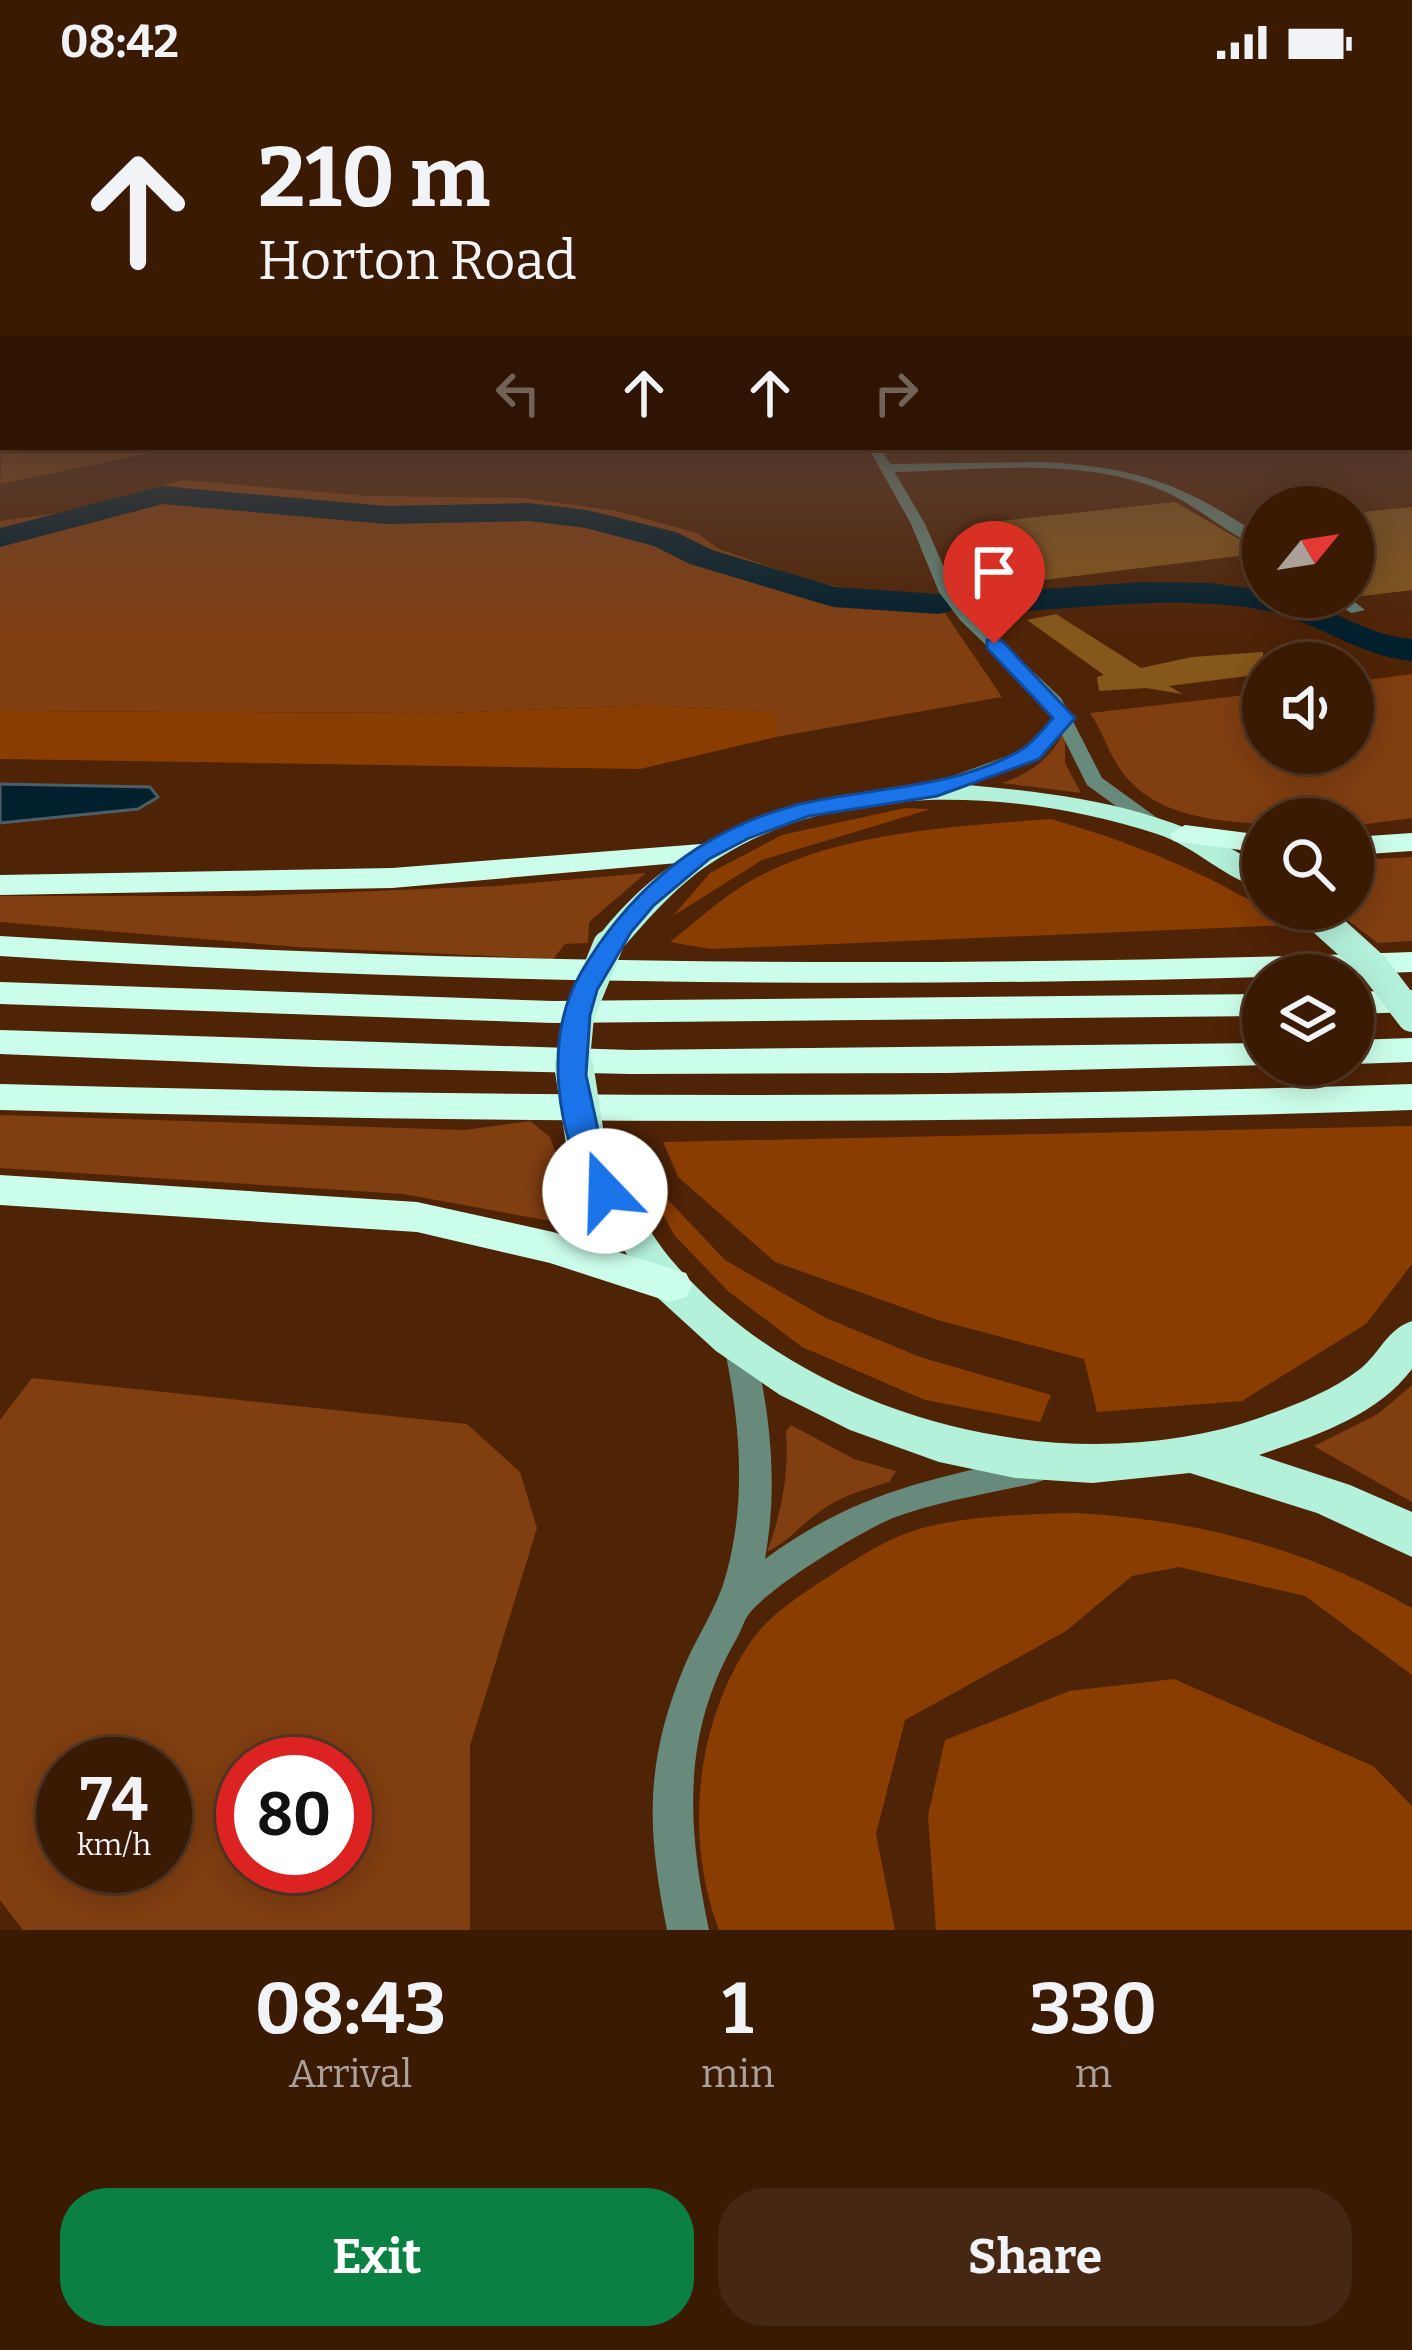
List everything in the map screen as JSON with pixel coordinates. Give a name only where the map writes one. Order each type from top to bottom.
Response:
[{"type":"highway","points":[[1242,841],[1184,834],[1071,805],[929,791],[804,810],[701,854],[645,900],[608,945],[576,1015],[572,1075],[585,1139],[605,1191],[670,1285],[739,1346],[876,1421],[960,1448],[1055,1465],[1196,1456],[1283,1428],[1374,1384],[1412,1336]]},
{"type":"highway","points":[[1184,834],[1242,868]]},
{"type":"highway","points":[[1374,845],[1412,842]]},
{"type":"highway","points":[[0,885],[392,878],[701,854]]},
{"type":"highway","points":[[1332,930],[1374,967],[1412,1017]]},
{"type":"highway","points":[[0,946],[239,963],[542,973],[907,973],[1412,962]]},
{"type":"highway","points":[[0,993],[553,1012],[1242,1005]]},
{"type":"highway","points":[[1374,1002],[1412,1001]]},
{"type":"highway","points":[[0,1042],[329,1056],[704,1062],[1242,1055]]},
{"type":"highway","points":[[1374,1051],[1412,1050]]},
{"type":"highway","points":[[0,1097],[788,1108],[1226,1104],[1412,1097]]},
{"type":"highway","points":[[0,1190],[417,1216],[553,1248],[670,1285]]},
{"type":"highway","points":[[1196,1456],[1311,1489],[1412,1536]]},
{"type":"street","points":[[934,467],[890,468],[945,589],[966,617],[1055,703],[1094,781],[1153,824]]},
{"type":"street","points":[[1105,467],[1197,502],[1242,531]]},
{"type":"street","points":[[929,791],[1031,754],[1065,718]]},
{"type":"street","points":[[688,1930],[673,1858],[671,1793],[686,1720],[707,1655],[736,1603],[748,1542],[758,1440],[739,1346]]},
{"type":"street","points":[[736,1603],[812,1544],[877,1510],[925,1493],[1055,1465]]},
{"type":"shaded area","points":[[1,467],[82,467],[0,484]]},
{"type":"shaded area","points":[[183,480],[368,496],[525,498],[617,511],[697,533],[719,549],[797,576],[843,588],[932,594],[1002,697],[776,737],[774,713],[649,705],[447,713],[0,711],[0,521],[72,511]]},
{"type":"shaded area","points":[[1412,674],[1412,818],[1374,823],[1374,798],[1242,798],[1242,822],[1186,813],[1135,787],[1090,713],[1242,695],[1242,774],[1374,774],[1374,679]]},
{"type":"shaded area","points":[[649,705],[775,713],[776,737],[640,769],[0,759],[0,711],[447,713]]},
{"type":"shaded area","points":[[1065,729],[1065,763],[1081,793],[1002,783],[1040,763]]},
{"type":"shaded area","points":[[905,808],[931,809],[762,860],[673,916],[710,873],[782,835]]},
{"type":"shaded area","points":[[1051,819],[1116,840],[1242,896],[1242,927],[711,949],[670,942],[741,886],[786,864],[860,841]]},
{"type":"shaded area","points":[[1412,857],[1412,941],[1378,943],[1361,930],[1374,930],[1374,859]]},
{"type":"shaded area","points":[[646,873],[589,922],[588,943],[565,944],[553,959],[297,947],[0,922],[0,896],[254,896],[496,886]]},
{"type":"shaded area","points":[[0,1115],[465,1130],[530,1121],[550,1137],[584,1227],[403,1194],[0,1168]]},
{"type":"shaded area","points":[[1412,1126],[1412,1264],[1366,1324],[1242,1401],[1097,1412],[1084,1359],[941,1321],[775,1262],[678,1177],[663,1142]]},
{"type":"shaded area","points":[[634,1164],[725,1260],[826,1318],[920,1357],[1051,1395],[1040,1422],[925,1400],[802,1347],[729,1292],[675,1236]]},
{"type":"shaded area","points":[[32,1378],[467,1424],[520,1472],[537,1528],[470,1746],[470,1930],[23,1930],[0,1900],[0,1420]]},
{"type":"shaded area","points":[[1412,1385],[1412,1502],[1314,1446],[1378,1414]]},
{"type":"shaded area","points":[[791,1425],[854,1459],[896,1471],[889,1482],[823,1509],[767,1552],[783,1493],[786,1431]]},
{"type":"shaded area","points":[[1074,1513],[1163,1522],[1249,1540],[1372,1587],[1412,1608],[1412,1675],[1305,1596],[1179,1567],[1132,1576],[1066,1631],[905,1720],[876,1834],[895,1930],[719,1930],[701,1857],[701,1781],[718,1707],[760,1629],[837,1571],[908,1532],[975,1518]]},
{"type":"shaded area","points":[[1174,1679],[1373,1766],[1412,1806],[1412,1930],[936,1930],[928,1816],[945,1740],[1069,1691]]},
{"type":"water","points":[[0,784],[150,787],[158,797],[138,809],[0,823]]},
{"type":"building","points":[[1175,502],[1242,541],[1242,556],[1035,581],[971,524]]},
{"type":"building","points":[[1412,507],[1412,590],[1374,595],[1374,511]]},
{"type":"building","points":[[1056,614],[1141,668],[1192,657],[1242,653],[1242,677],[1169,686],[1182,694],[1146,688],[1099,691],[1097,677],[1104,675],[1027,620]]},
{"type":"waterway","points":[[0,538],[162,495],[386,515],[529,512],[587,519],[665,539],[701,557],[833,597],[939,604]]},
{"type":"waterway","points":[[974,604],[1142,592],[1210,593],[1292,607],[1368,641],[1412,650]]},
{"type":"route","points":[[605,1191],[585,1139],[572,1075],[576,1015],[584,990],[620,929],[645,900],[701,854],[741,833],[804,810],[929,791],[1031,754],[1065,718],[994,644]]}]
